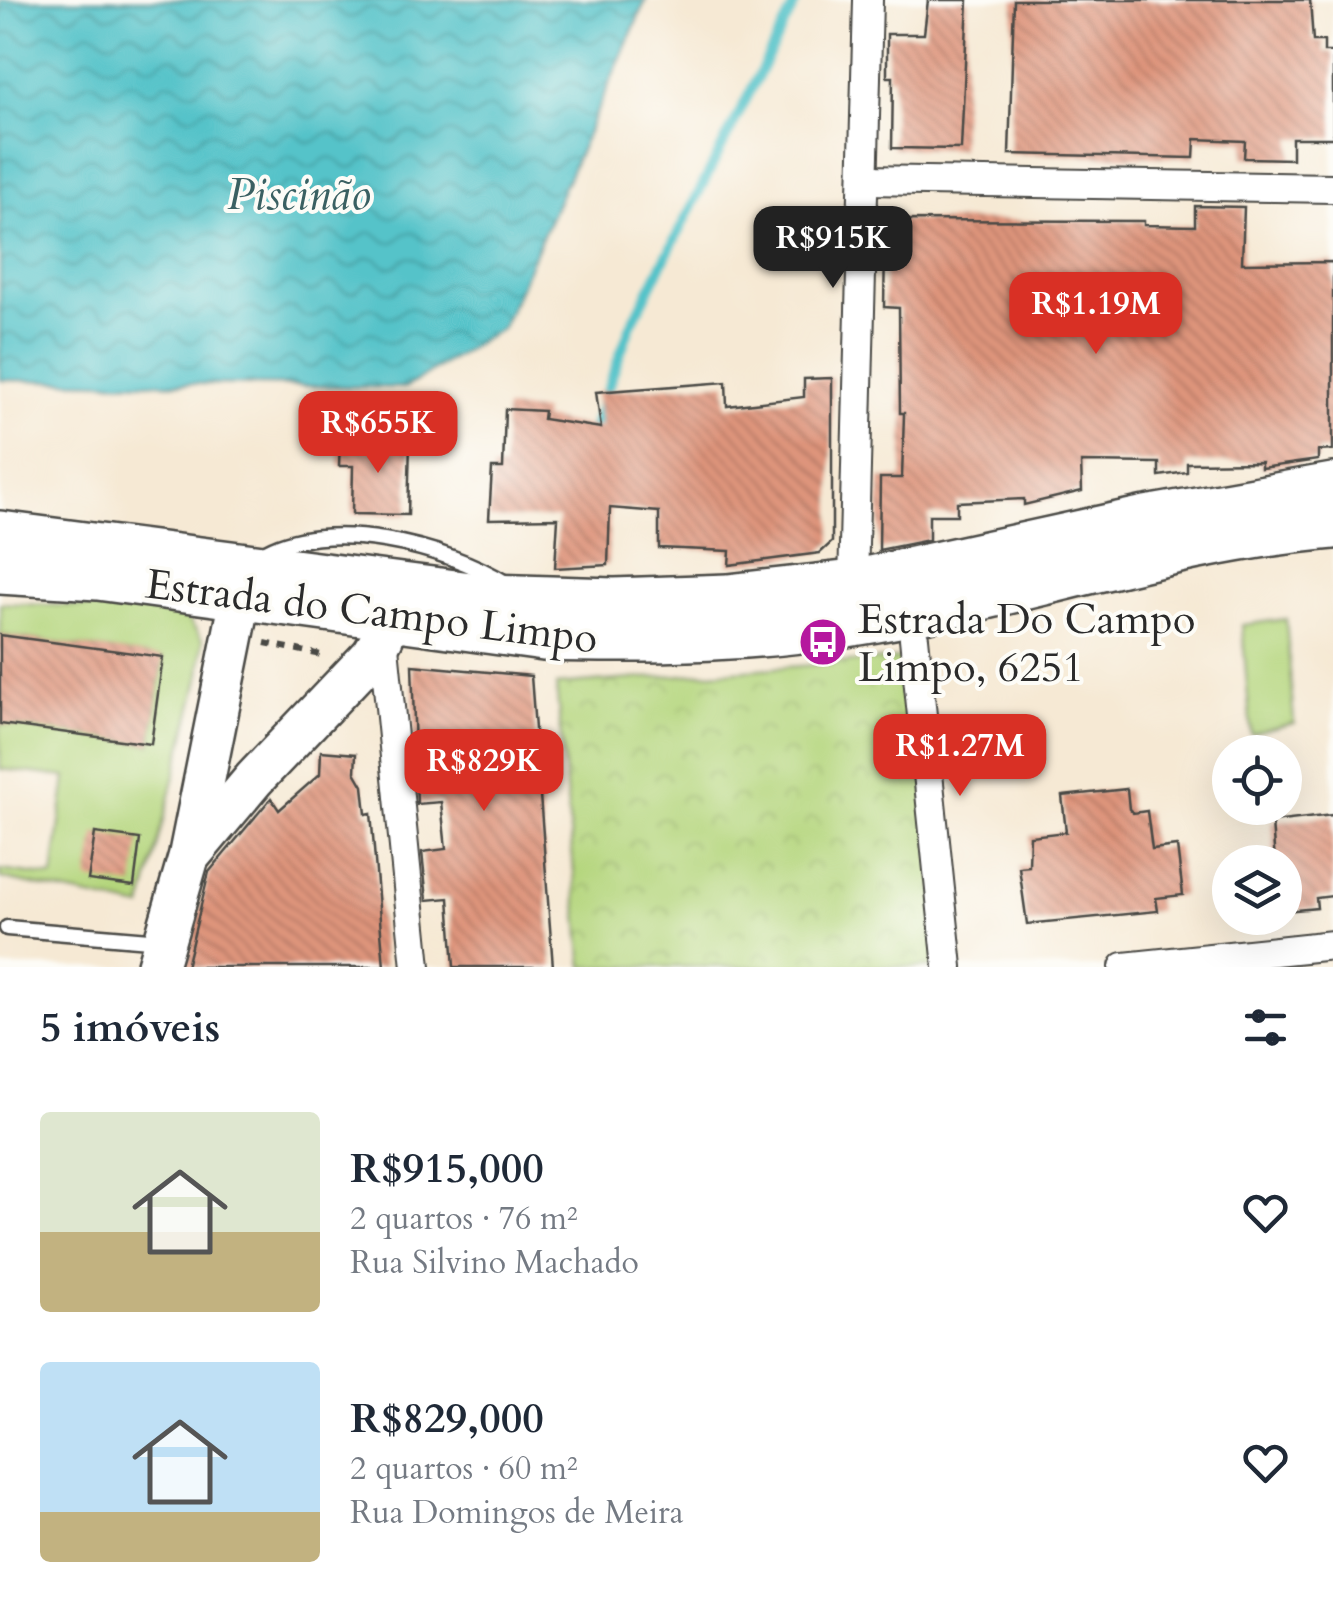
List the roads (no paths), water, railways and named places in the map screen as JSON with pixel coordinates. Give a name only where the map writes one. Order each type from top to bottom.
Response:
[{"type":"main road","name":"Estrada do Campo Limpo","points":[[381,626],[528,598],[614,601],[728,597],[853,583],[1163,516],[1333,486]]},
{"type":"main road","name":"Estrada do Campo Limpo","points":[[0,570],[98,577],[381,626],[570,639],[809,630],[891,616],[1282,530],[1333,526]]},
{"type":"main road","name":"Estrada do Campo Limpo","points":[[0,534],[240,599]]},
{"type":"street","points":[[853,583],[868,0]]},
{"type":"street","points":[[866,180],[1333,188]]},
{"type":"street","points":[[159,954],[189,856],[240,599]]},
{"type":"street","points":[[189,856],[381,626]]},
{"type":"street","points":[[381,626],[416,967]]},
{"type":"street","points":[[914,638],[948,967]]},
{"type":"street","points":[[1124,967],[1333,945]]},
{"type":"lane","points":[[240,599],[292,540],[404,544],[471,563],[528,598]]},
{"type":"lane","points":[[7,928],[159,954]]},
{"type":"water","name":"Piscinão","points":[[0,0],[646,0],[502,328],[405,388],[0,380]]},
{"type":"waterway","points":[[590,437],[630,327],[797,0]]},
{"type":"place","name":"Estrada Do Campo Limpo, 6251","points":[[823,642]]}]
